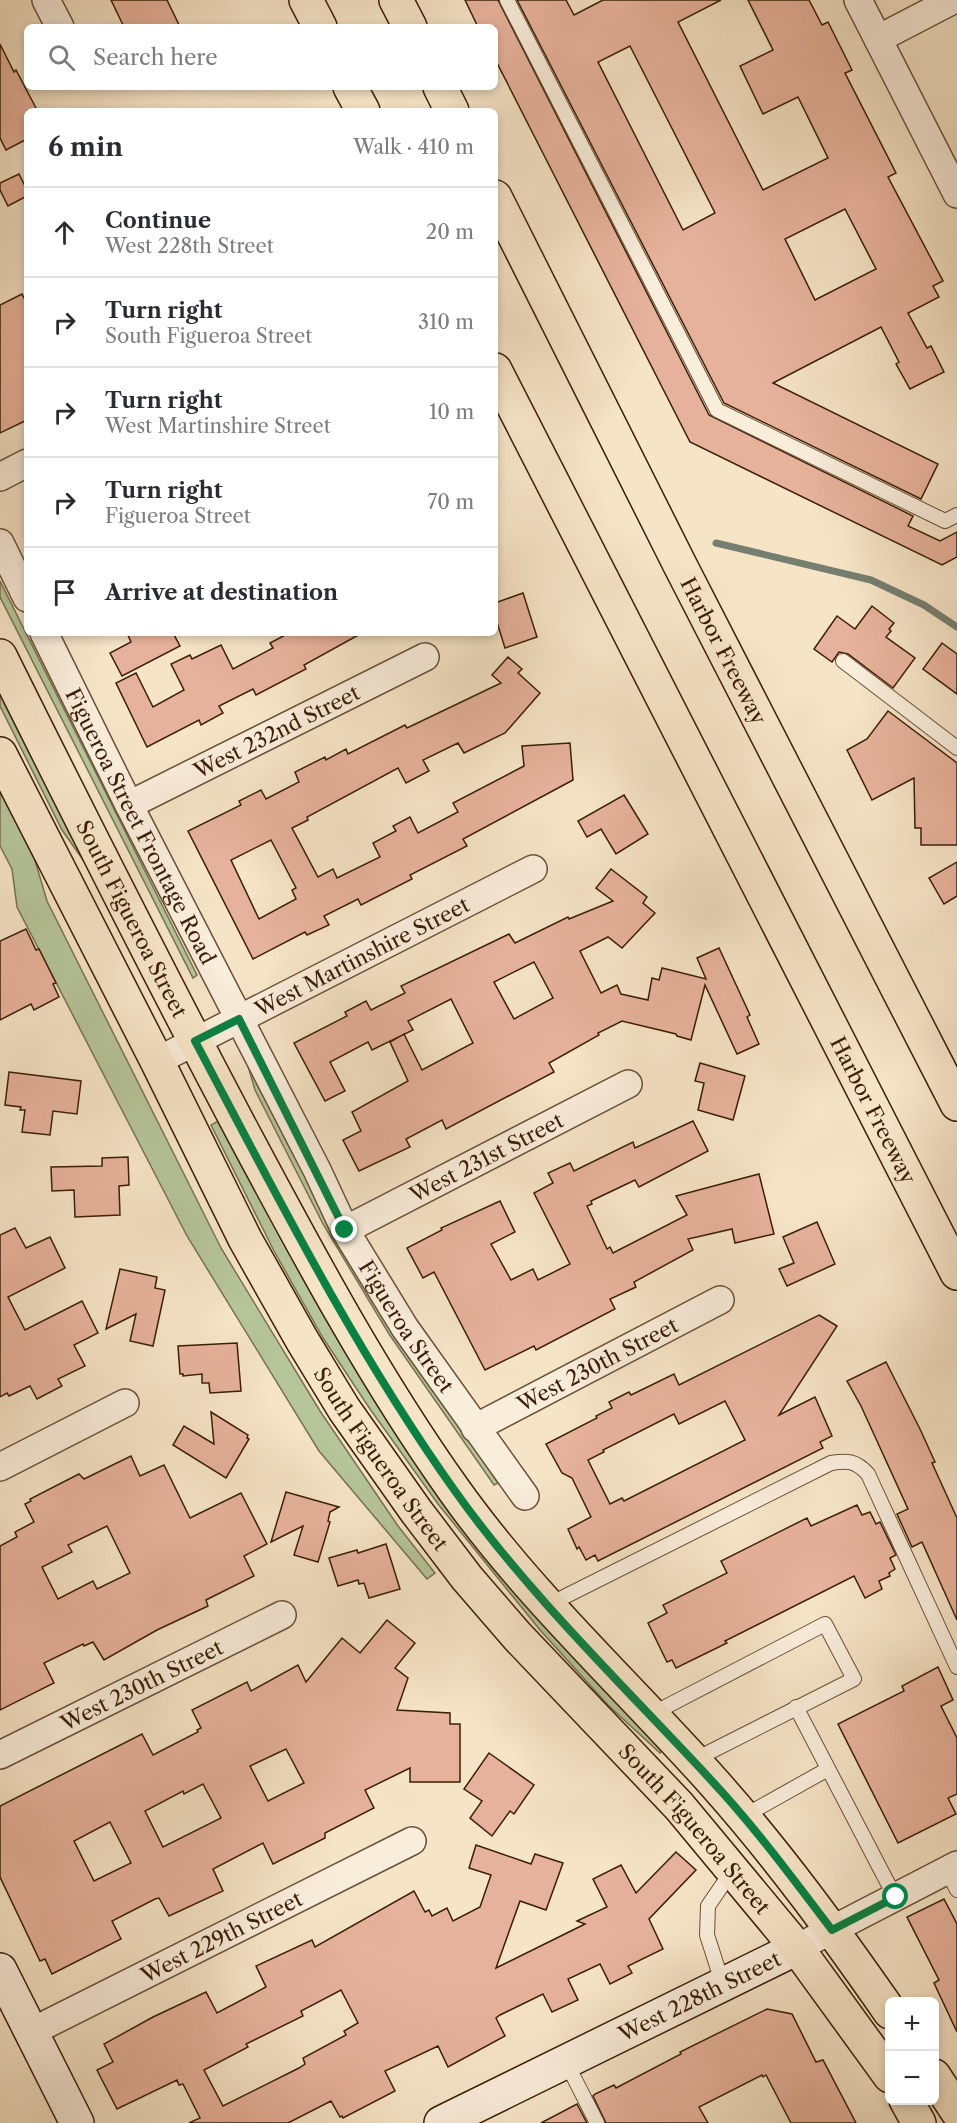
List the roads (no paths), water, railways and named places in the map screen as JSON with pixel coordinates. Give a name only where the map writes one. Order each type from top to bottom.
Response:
[{"type":"main road","points":[[306,0],[318,24]]},
{"type":"main road","points":[[396,0],[408,24]]},
{"type":"main road","points":[[352,90],[361,108]]},
{"type":"main road","points":[[442,90],[450,108]]},
{"type":"main road","name":"Harbor Freeway","points":[[498,202],[681,567],[957,1104]]},
{"type":"main road","name":"Harbor Freeway","points":[[498,376],[957,1273]]},
{"type":"main road","name":"South Figueroa Street","points":[[0,656],[195,1041],[344,1319],[395,1402],[455,1492],[506,1556],[548,1605],[743,1816],[832,1930],[885,2005]]},
{"type":"main road","name":"South Figueroa Street","points":[[0,754],[245,1239],[344,1409],[416,1511],[467,1578],[518,1637],[679,1806],[797,1948],[885,2069]]},
{"type":"main road","points":[[939,2084],[957,2111]]},
{"type":"main road","points":[[909,2105],[919,2123]]},
{"type":"street","points":[[46,0],[58,24]]},
{"type":"street","points":[[858,0],[957,194]]},
{"type":"street","points":[[878,39],[953,0]]},
{"type":"street","points":[[0,477],[24,465]]},
{"type":"street","points":[[0,543],[24,592]]},
{"type":"street","name":"Figueroa Street Frontage Road","points":[[45,636],[239,1019]]},
{"type":"street","name":"West 232nd Street","points":[[129,805],[425,657]]},
{"type":"street","name":"West Martinshire Street","points":[[157,1061],[533,869]]},
{"type":"street","name":"Figueroa Street","points":[[239,1019],[345,1230],[405,1328],[525,1496]]},
{"type":"street","name":"West 231st Street","points":[[345,1230],[628,1084]]},
{"type":"street","name":"West 230th Street","points":[[475,1428],[720,1300]]},
{"type":"street","points":[[0,1467],[125,1403]]},
{"type":"street","name":"West 230th Street","points":[[0,1755],[282,1615]]},
{"type":"street","name":"West 229th Street","points":[[31,2032],[412,1841]]},
{"type":"street","name":"West 228th Street","points":[[441,2123],[723,1985],[896,1897],[954,1875]]},
{"type":"street","points":[[0,1970],[77,2123]]},
{"type":"lane","points":[[507,0],[717,410],[945,522],[957,516]]},
{"type":"lane","points":[[843,661],[957,748]]},
{"type":"lane","points":[[548,1605],[831,1463],[848,1460],[860,1465],[868,1474],[957,1667]]},
{"type":"lane","points":[[650,1715],[825,1624],[854,1679],[693,1760]]},
{"type":"lane","points":[[796,1707],[896,1897]]},
{"type":"lane","points":[[743,1816],[828,1769]]},
{"type":"lane","points":[[723,1985],[707,1935],[708,1906],[732,1871]]},
{"type":"lane","points":[[566,2062],[597,2123]]},
{"type":"waterway","points":[[716,543],[871,580],[924,605],[957,627]]}]
